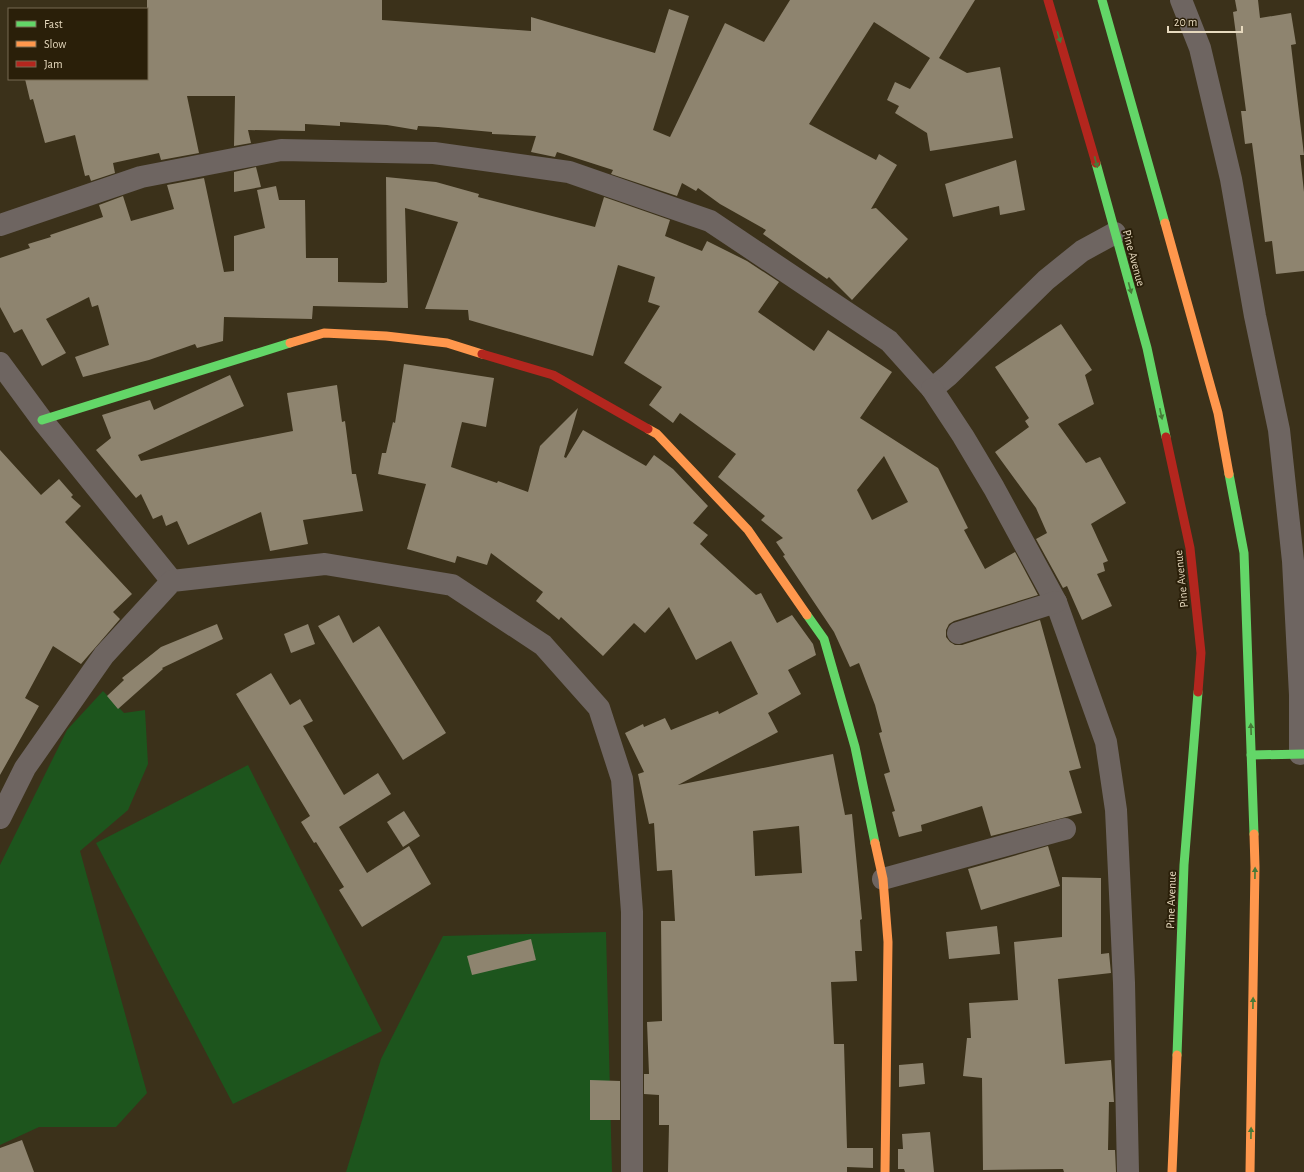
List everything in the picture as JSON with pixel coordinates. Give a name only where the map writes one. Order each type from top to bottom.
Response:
[{"type":"main road","name":"Pine Avenue","points":[[1048,0],[1082,113],[1147,348],[1190,548],[1201,653],[1184,865],[1172,1172]]},
{"type":"main road","points":[[1102,0],[1218,413],[1244,553],[1255,866],[1250,1172]]},
{"type":"main road","points":[[42,420],[324,333],[386,336],[447,343],[552,375],[656,434],[748,530],[824,639],[855,747],[883,879],[888,942],[885,1172]]},
{"type":"main road","points":[[1251,755],[1302,754]]},
{"type":"street","points":[[1180,0],[1200,48],[1231,179],[1255,316],[1279,430],[1293,561],[1302,754]]},
{"type":"street","points":[[0,225],[141,177],[281,150],[434,153],[569,172],[710,221],[889,342],[932,389],[963,436],[994,488],[1056,602],[1106,742],[1116,810],[1124,983],[1128,1172]]},
{"type":"street","points":[[932,389],[949,375],[1046,280],[1082,251],[1115,233]]},
{"type":"street","points":[[0,363],[42,420],[172,581]]},
{"type":"street","points":[[0,818],[25,768],[104,655],[172,581],[324,564],[452,585],[543,645],[599,708],[622,779],[632,904],[632,1172]]},
{"type":"street","points":[[958,633],[1056,602]]},
{"type":"street","points":[[883,879],[1065,829]]},
{"type":"green space","points":[[103,691],[124,713],[145,710],[148,764],[128,810],[80,851],[147,1093],[116,1127],[39,1127],[0,1145],[0,865],[67,730]]},
{"type":"green space","points":[[248,765],[382,1031],[233,1104],[96,843]]},
{"type":"green space","points":[[606,932],[612,1172],[346,1172],[381,1059],[443,936]]},
{"type":"building","points":[[147,0],[382,0],[382,20],[531,31],[531,17],[655,53],[669,9],[689,16],[653,130],[670,137],[725,23],[764,42],[790,0],[975,0],[939,58],[967,73],[1000,67],[1013,138],[930,151],[927,133],[895,113],[899,106],[887,100],[895,82],[910,89],[930,58],[874,22],[809,124],[876,160],[879,154],[897,165],[871,209],[876,208],[908,239],[852,300],[829,277],[827,279],[763,234],[766,230],[720,204],[698,188],[696,191],[682,183],[677,196],[611,174],[613,170],[557,152],[555,157],[531,152],[536,136],[492,134],[492,132],[438,127],[418,126],[417,130],[387,125],[340,122],[340,126],[305,124],[305,131],[248,130],[251,143],[234,146],[235,96],[187,96],[199,153],[161,160],[159,153],[113,163],[115,173],[91,181],[89,175],[85,176],[75,135],[45,143],[33,99],[30,100],[25,80],[148,80]]},
{"type":"building","points":[[1235,0],[1258,0],[1260,18],[1291,13],[1296,44],[1291,45],[1304,155],[1300,155],[1304,192],[1304,271],[1276,274],[1272,241],[1265,242],[1252,143],[1245,144],[1241,111],[1246,111],[1233,12],[1237,11]]},
{"type":"building","points":[[1016,160],[1025,210],[1000,215],[999,206],[953,217],[945,184]]},
{"type":"building","points":[[256,167],[261,187],[234,192],[234,172]]},
{"type":"building","points":[[386,177],[436,182],[479,194],[478,197],[595,227],[604,197],[670,220],[665,236],[702,251],[707,241],[747,261],[779,282],[758,312],[814,351],[828,330],[892,372],[860,418],[938,468],[968,528],[964,530],[985,569],[1015,552],[1038,595],[954,621],[949,624],[946,630],[946,637],[955,645],[962,645],[1040,620],[1081,768],[1069,771],[1082,813],[991,836],[982,806],[921,825],[922,831],[899,837],[892,812],[895,811],[884,774],[890,772],[879,733],[882,732],[875,705],[859,663],[850,667],[834,632],[783,556],[785,555],[776,542],[783,538],[761,520],[765,516],[718,477],[736,454],[680,413],[673,423],[649,405],[662,387],[624,363],[660,306],[648,302],[655,277],[618,265],[593,356],[469,320],[468,310],[425,309],[458,222],[405,208],[408,308],[313,306],[312,319],[224,317],[223,341],[197,348],[195,344],[149,360],[83,377],[75,357],[109,345],[98,305],[92,307],[89,297],[46,319],[66,353],[42,366],[22,329],[14,333],[0,307],[0,258],[30,248],[28,244],[51,237],[50,235],[103,217],[99,205],[123,196],[131,221],[174,209],[167,185],[204,178],[224,272],[234,271],[234,236],[265,228],[257,190],[276,186],[279,200],[305,200],[306,258],[338,258],[338,282],[387,282]],"holes":[[[884,456],[908,502],[872,520],[857,490]]]},
{"type":"building","points":[[1061,324],[1092,370],[1085,375],[1094,404],[1058,424],[1086,463],[1100,457],[1126,503],[1091,524],[1108,561],[1103,563],[1105,571],[1097,574],[1112,606],[1082,620],[1067,586],[1063,588],[1036,539],[1047,533],[1036,508],[995,452],[1029,427],[1025,421],[1029,418],[995,367]]},
{"type":"building","points":[[404,364],[494,378],[486,427],[462,422],[451,467],[528,492],[540,446],[578,408],[564,457],[566,458],[583,430],[646,466],[654,455],[673,469],[708,506],[693,523],[708,535],[700,544],[756,595],[761,593],[777,623],[792,615],[813,644],[816,655],[788,670],[801,694],[768,713],[778,732],[678,785],[833,754],[845,815],[852,814],[862,919],[860,920],[862,951],[855,951],[857,981],[831,982],[834,1044],[844,1044],[847,1148],[873,1148],[873,1168],[847,1167],[847,1172],[668,1172],[669,1125],[659,1125],[659,1095],[644,1094],[644,1074],[649,1074],[647,1022],[662,1021],[661,921],[675,921],[672,870],[657,871],[654,823],[649,824],[638,774],[644,772],[625,733],[643,724],[644,727],[665,718],[671,730],[718,711],[719,714],[758,694],[731,641],[696,660],[669,607],[645,633],[634,623],[603,656],[561,617],[559,620],[536,601],[543,592],[491,553],[487,565],[457,556],[455,563],[407,549],[426,484],[378,474],[382,453],[386,453],[393,422],[395,423]],"holes":[[[799,826],[802,873],[755,876],[753,831]]]},
{"type":"building","points":[[230,375],[244,406],[138,455],[141,461],[293,431],[287,393],[337,385],[342,422],[345,421],[352,474],[356,474],[363,511],[303,520],[308,544],[270,551],[261,512],[188,545],[177,521],[166,526],[162,515],[153,519],[141,494],[136,498],[96,450],[111,438],[102,415],[150,400],[154,410]]},
{"type":"building","points":[[0,450],[41,495],[59,479],[73,495],[71,497],[81,506],[65,522],[132,594],[113,612],[120,619],[81,664],[53,646],[25,698],[39,706],[0,775]]},
{"type":"building","points":[[339,615],[353,643],[379,626],[446,733],[403,760],[318,626]]},
{"type":"building","points":[[217,624],[223,639],[162,668],[163,669],[118,709],[107,696],[124,680],[122,678],[161,647]]},
{"type":"building","points":[[308,624],[315,644],[291,653],[284,634]]},
{"type":"building","points":[[271,673],[290,705],[300,699],[313,721],[303,726],[344,795],[378,773],[391,794],[339,827],[367,873],[409,846],[431,884],[362,927],[339,890],[344,887],[316,842],[314,843],[301,822],[310,816],[236,694]]},
{"type":"building","points":[[404,811],[420,836],[403,847],[387,822]]},
{"type":"building","points":[[1048,846],[1060,886],[981,910],[968,869]]},
{"type":"building","points":[[1062,877],[1101,878],[1101,954],[1109,953],[1111,973],[1058,979],[1065,1064],[1111,1060],[1114,1102],[1109,1102],[1108,1150],[1115,1150],[1116,1172],[1064,1172],[1063,1169],[983,1170],[982,1078],[963,1076],[967,1038],[971,1038],[969,1003],[1018,1000],[1014,942],[1062,937]]},
{"type":"building","points":[[997,926],[1000,954],[949,959],[946,932]]},
{"type":"building","points":[[531,939],[536,960],[472,975],[467,956]]},
{"type":"building","points":[[923,1063],[925,1084],[899,1087],[899,1065]]},
{"type":"building","points":[[590,1080],[620,1081],[620,1120],[590,1120]]},
{"type":"building","points":[[930,1132],[934,1172],[905,1172],[904,1169],[898,1169],[898,1149],[903,1149],[902,1134]]},
{"type":"building","points":[[22,1140],[34,1172],[0,1172],[0,1148]]},
{"type":"traffic: fast","points":[[1102,0],[1165,223]]},
{"type":"traffic: fast","points":[[1096,163],[1147,348],[1166,437]]},
{"type":"traffic: fast","points":[[42,420],[290,343]]},
{"type":"traffic: fast","points":[[1229,474],[1244,553],[1254,834]]},
{"type":"traffic: fast","points":[[807,615],[824,639],[855,747],[875,843]]},
{"type":"traffic: fast","points":[[1177,1055],[1184,865],[1198,692]]},
{"type":"traffic: fast","points":[[1251,755],[1304,754]]},
{"type":"traffic: slow","points":[[1165,223],[1218,413],[1229,474]]},
{"type":"traffic: slow","points":[[290,343],[324,333],[386,336],[447,343],[482,354]]},
{"type":"traffic: slow","points":[[648,429],[657,434],[748,530],[807,615]]},
{"type":"traffic: slow","points":[[1250,1172],[1255,867],[1254,834]]},
{"type":"traffic: slow","points":[[875,843],[883,879],[888,942],[885,1172]]},
{"type":"traffic: slow","points":[[1172,1172],[1177,1055]]},
{"type":"traffic: jam","points":[[1048,0],[1096,163]]},
{"type":"traffic: jam","points":[[482,354],[553,375],[648,429]]},
{"type":"traffic: jam","points":[[1166,437],[1190,548],[1201,653],[1198,692]]}]
